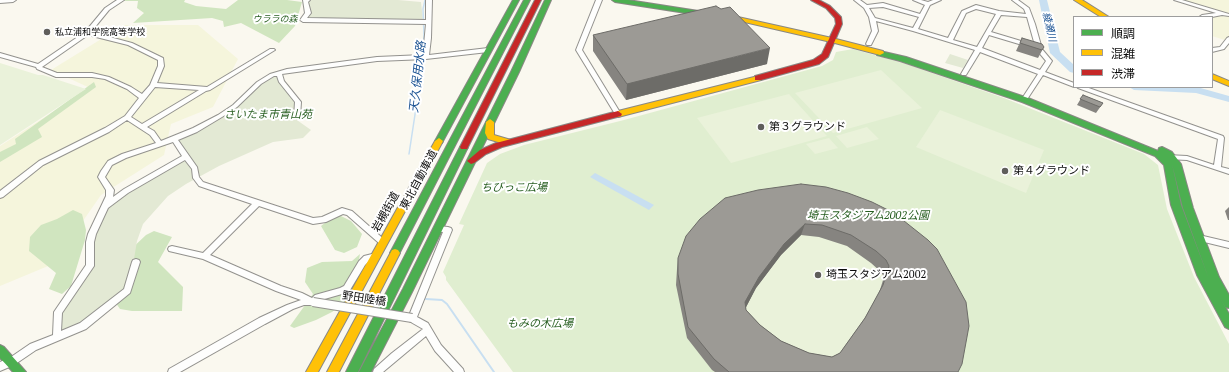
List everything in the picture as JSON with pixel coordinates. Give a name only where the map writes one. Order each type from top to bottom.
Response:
[{"type":"main road","name":"岩槻街道","points":[[312,372],[516,0]]},
{"type":"main road","name":"東北自動車道","points":[[333,372],[527,0]]},
{"type":"main road","points":[[352,372],[538,0]]},
{"type":"main road","points":[[365,372],[438,229],[548,0]]},
{"type":"main road","points":[[615,0],[720,14]]},
{"type":"main road","points":[[633,0],[720,14],[869,44],[964,74],[1151,145],[1169,154],[1168,164],[1176,205],[1186,235],[1202,275],[1229,324]]},
{"type":"main road","points":[[471,161],[489,149],[510,142],[618,114],[672,102],[816,62],[825,55],[839,24],[838,17],[828,7],[814,0]]},
{"type":"main road","points":[[1077,0],[1104,16]]},
{"type":"main road","points":[[833,37],[992,88],[1168,157],[1177,164],[1188,208],[1199,238],[1214,278],[1229,304]]},
{"type":"main road","points":[[1213,76],[1229,84]]},
{"type":"main road","points":[[490,122],[489,133],[491,137],[502,142],[510,142]]},
{"type":"main road","points":[[0,350],[20,372]]},
{"type":"street","points":[[0,1],[13,0]]},
{"type":"street","points":[[39,66],[87,33],[107,9],[121,0]]},
{"type":"street","points":[[304,0],[308,13],[303,20],[428,22]]},
{"type":"street","points":[[426,57],[429,0]]},
{"type":"street","points":[[599,0],[579,50],[618,114]]},
{"type":"street","points":[[857,0],[866,7],[873,19],[875,31],[869,44]]},
{"type":"street","points":[[916,0],[928,4],[938,0]]},
{"type":"street","points":[[1015,0],[1026,8],[1039,48],[1049,61],[1026,97]]},
{"type":"street","points":[[1177,0],[1225,14],[1210,16]]},
{"type":"street","points":[[915,30],[928,4]]},
{"type":"street","points":[[866,7],[882,5],[922,16]]},
{"type":"street","points":[[950,40],[964,12],[976,7],[998,13],[1029,16]]},
{"type":"street","points":[[964,74],[998,13]]},
{"type":"street","points":[[873,19],[978,49],[1073,84]]},
{"type":"street","points":[[0,195],[41,164],[107,130],[128,117],[153,85],[161,66],[161,59],[130,44],[87,33]]},
{"type":"street","points":[[988,33],[1039,48]]},
{"type":"street","points":[[1213,50],[1222,48],[1229,39]]},
{"type":"street","points":[[153,85],[205,89],[213,88],[247,64],[272,50]]},
{"type":"street","points":[[57,336],[58,312],[90,266],[90,242],[92,234],[98,219],[106,206],[110,190],[102,177],[105,168],[110,163],[124,156],[174,139],[195,130],[235,106],[259,83],[272,75],[370,60],[426,57],[488,50]]},
{"type":"street","points":[[0,55],[39,66],[39,68],[56,75],[92,75],[107,78],[129,88],[143,98]]},
{"type":"street","points":[[279,73],[281,81],[298,102],[297,117]]},
{"type":"street","points":[[1083,88],[1221,138],[1217,168]]},
{"type":"street","points":[[143,126],[205,89]]},
{"type":"street","points":[[128,117],[143,126],[159,143]]},
{"type":"street","points":[[174,139],[195,169],[196,178],[201,184],[256,204],[313,222],[323,220],[342,211],[349,213],[383,242]]},
{"type":"street","points":[[106,206],[126,191],[186,157]]},
{"type":"street","points":[[1168,157],[1187,158],[1229,172]]},
{"type":"street","points":[[204,256],[256,204]]},
{"type":"street","points":[[438,229],[448,230],[412,318],[428,330],[438,348],[460,372]]},
{"type":"street","points":[[1199,238],[1229,245]]},
{"type":"street","points":[[172,248],[204,256],[279,289],[299,295],[313,302]]},
{"type":"street","points":[[172,372],[262,321],[290,307],[304,302],[313,302],[318,297],[342,291],[347,288],[362,263],[367,258],[376,256]]},
{"type":"street","points":[[0,367],[33,347],[82,326],[127,291],[136,262]]},
{"type":"street","name":"野田陸橋","points":[[313,302],[412,318]]},
{"type":"street","points":[[377,372],[428,330]]},
{"type":"green space","name":"ウララの森","points":[[185,0],[184,2],[196,6],[226,9],[238,0],[287,0],[302,2],[295,26],[279,43],[241,23],[224,27],[223,21],[212,18],[133,23],[144,13],[137,8],[138,1],[124,1]]},
{"type":"green space","points":[[398,0],[421,2],[423,20],[307,18],[311,12],[308,1]]},
{"type":"green space","points":[[1180,0],[1229,0],[1228,41],[1213,36],[1213,17],[1225,14]]},
{"type":"green space","points":[[124,25],[198,25],[238,59],[213,107],[171,124],[164,155],[101,195],[53,264],[0,286],[0,146],[90,88],[51,70]]},
{"type":"green space","name":"埼玉スタジアム2002公園","points":[[853,49],[906,64],[1004,98],[1144,154],[1158,165],[1167,209],[1194,277],[1229,344],[1229,372],[513,372],[446,280],[443,272],[464,225],[459,224],[487,163],[500,154],[524,145],[624,120],[822,66],[833,60],[836,52]]},
{"type":"green space","points":[[950,54],[968,60],[963,68],[945,63]]},
{"type":"green space","points":[[0,63],[38,75],[43,75],[86,89],[0,145]]},
{"type":"green space","points":[[881,70],[922,108],[833,133],[795,93]]},
{"type":"green space","name":"さいたま市青山苑","points":[[276,75],[279,76],[296,103],[294,118],[311,130],[303,138],[273,142],[219,166],[186,184],[168,196],[143,224],[137,241],[134,259],[122,291],[86,321],[61,332],[61,311],[93,267],[93,242],[99,222],[109,205],[127,192],[190,157],[178,140],[205,127],[233,110],[261,83]]},
{"type":"green space","points":[[94,82],[96,87],[38,129],[42,137],[0,162],[0,152],[16,144],[15,139]]},
{"type":"green space","name":"第３グラウンド","points":[[789,94],[827,136],[731,163],[697,118]]},
{"type":"green space","name":"第４グラウンド","points":[[940,110],[1044,150],[1026,193],[916,147]]},
{"type":"green space","points":[[867,127],[879,139],[847,148],[836,136]]},
{"type":"green space","points":[[829,138],[838,148],[815,154],[806,144]]},
{"type":"green space","points":[[73,210],[82,214],[86,230],[85,240],[71,286],[62,294],[49,289],[56,273],[29,251],[30,237],[41,225],[57,219]]},
{"type":"green space","name":"埼玉スタジアム2002","points":[[868,213],[913,372],[715,372],[712,370],[687,338],[705,263]]},
{"type":"green space","points":[[341,216],[351,221],[362,234],[357,247],[344,253],[335,250],[321,226],[330,219]]},
{"type":"green space","points":[[154,231],[172,237],[158,262],[183,287],[182,311],[132,311],[120,309],[111,296],[127,253],[146,235]]},
{"type":"green space","points":[[360,254],[355,282],[346,302],[332,312],[316,320],[294,328],[290,326],[313,294],[305,282],[307,268],[322,262],[352,261]]},
{"type":"water","points":[[595,173],[654,205],[649,210],[590,177]]},
{"type":"building","points":[[716,6],[721,9],[730,7],[770,48],[627,84],[593,35]]},
{"type":"building","points":[[1022,38],[1042,44],[1044,47],[1042,50],[1020,43]]},
{"type":"building","points":[[1083,95],[1103,103],[1100,107],[1080,99]]},
{"type":"building","name":"埼玉スタジアム2002","points":[[801,184],[826,187],[848,193],[872,202],[894,213],[928,240],[937,249],[966,302],[969,326],[962,364],[958,372],[729,372],[714,359],[688,327],[678,274],[678,258],[686,236],[700,219],[725,198],[758,190]],"holes":[[[805,224],[822,225],[851,235],[876,251],[886,260],[889,266],[883,285],[865,318],[840,353],[832,357],[809,353],[781,341],[760,325],[746,310],[745,302],[759,277],[784,244]]]},
{"type":"waterway","name":"天久保用水路","points":[[409,154],[421,75],[424,35],[423,9],[425,0]]},
{"type":"waterway","name":"綾瀬川","points":[[1043,0],[1055,53],[1073,69]]},
{"type":"waterway","name":"綾瀬川","points":[[1155,88],[1196,90],[1229,99]]},
{"type":"waterway","name":"天久保用水路","points":[[426,299],[442,300],[447,304],[494,372]]},
{"type":"traffic: fast","points":[[439,141],[516,0]]},
{"type":"traffic: fast","points":[[395,253],[527,0]]},
{"type":"traffic: fast","points":[[365,372],[407,292],[515,72],[548,0]]},
{"type":"traffic: fast","points":[[615,0],[705,14]]},
{"type":"traffic: fast","points":[[880,53],[903,59],[1025,100],[1158,154],[1168,164],[1176,205],[1202,275],[1229,324]]},
{"type":"traffic: fast","points":[[352,372],[464,147]]},
{"type":"traffic: fast","points":[[1162,150],[1169,154],[1177,164],[1188,208],[1214,278],[1229,304]]},
{"type":"traffic: fast","points":[[0,350],[20,372]]},
{"type":"traffic: slow","points":[[1077,0],[1104,16]]},
{"type":"traffic: slow","points":[[729,17],[832,40],[880,53]]},
{"type":"traffic: slow","points":[[1213,76],[1229,84]]},
{"type":"traffic: slow","points":[[618,114],[758,78]]},
{"type":"traffic: slow","points":[[490,122],[489,133],[491,137],[508,142]]},
{"type":"traffic: slow","points":[[312,372],[439,141]]},
{"type":"traffic: slow","points":[[333,372],[395,253]]},
{"type":"traffic: jam","points":[[464,147],[538,0]]},
{"type":"traffic: jam","points":[[758,78],[816,62],[825,55],[839,24],[838,17],[828,7],[814,0]]},
{"type":"traffic: jam","points":[[471,161],[483,152],[499,145],[618,114]]},
{"type":"place","name":"私立浦和学院高等学校","points":[[47,32]]},
{"type":"place","name":"第３グラウンド","points":[[761,127]]},
{"type":"place","name":"第４グラウンド","points":[[1005,171]]},
{"type":"place","name":"埼玉スタジアム2002","points":[[818,275]]},
{"type":"park label","name":"ちびっこ広場","points":[[514,188]]},
{"type":"park label","name":"もみの木広場","points":[[540,324]]}]
